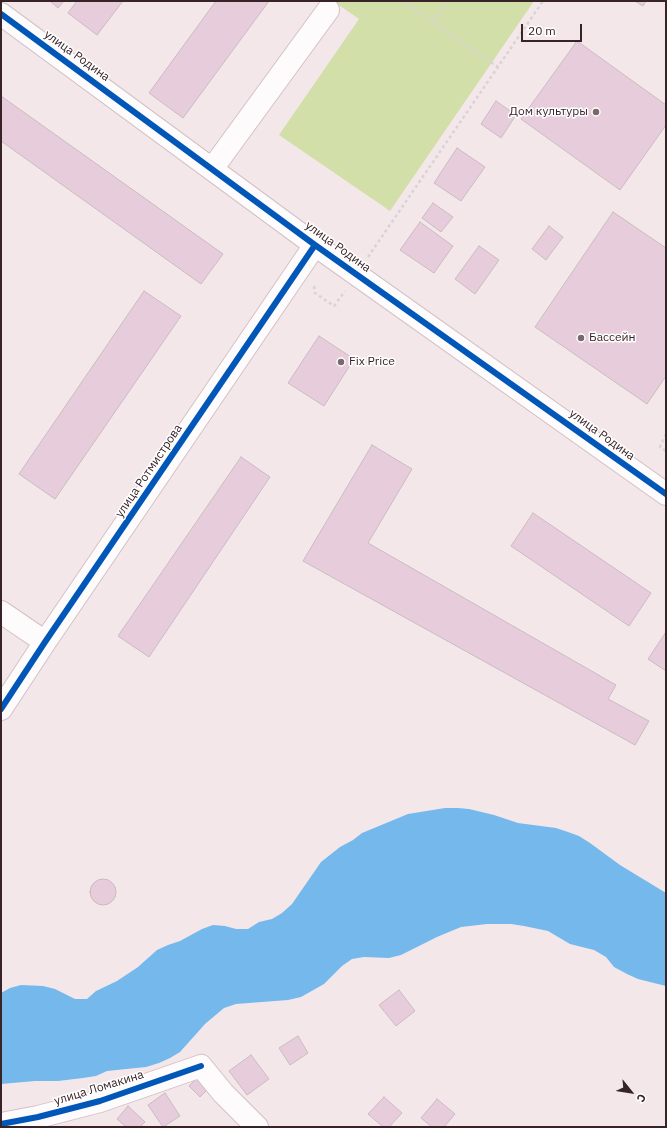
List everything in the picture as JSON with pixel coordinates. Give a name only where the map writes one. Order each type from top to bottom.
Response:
[{"type":"street","points":[[212,169],[328,10]]},
{"type":"street","name":"улица Родина","points":[[1,14],[316,245],[666,494]]},
{"type":"street","name":"улица Ротмистрова","points":[[1,709],[45,642],[316,245]]},
{"type":"street","points":[[1,612],[45,642]]},
{"type":"street","name":"улица Ломакина","points":[[1,1124],[38,1117],[100,1101],[201,1066],[223,1093],[257,1127]]},
{"type":"path","points":[[402,1],[498,67]]},
{"type":"path","points":[[432,22],[447,1]]},
{"type":"path","points":[[367,259],[543,1]]},
{"type":"path","points":[[313,282],[315,293],[334,306],[345,290]]},
{"type":"path","points":[[666,434],[660,447],[666,451]]},
{"type":"green space","points":[[333,1],[534,1],[390,211],[279,135],[359,19]]},
{"type":"water","points":[[445,808],[469,809],[518,823],[556,828],[579,836],[620,865],[666,893],[666,986],[638,979],[627,974],[614,967],[606,957],[594,950],[570,944],[548,931],[511,924],[487,924],[461,927],[401,955],[389,958],[364,957],[352,959],[342,966],[324,984],[301,997],[288,1000],[236,1004],[224,1008],[205,1024],[180,1052],[159,1063],[146,1067],[107,1071],[96,1076],[83,1078],[1,1084],[1,993],[10,988],[21,985],[43,986],[55,989],[75,999],[87,999],[96,991],[117,981],[138,967],[157,950],[180,941],[202,929],[213,925],[236,929],[248,929],[259,922],[272,919],[282,913],[292,904],[321,862],[340,847],[362,833],[408,814]]},
{"type":"building","points":[[50,1],[64,1],[58,8]]},
{"type":"building","points":[[77,1],[123,1],[97,35],[68,13]]},
{"type":"building","points":[[216,1],[269,1],[183,118],[149,93]]},
{"type":"building","points":[[635,1],[646,1],[643,6]]},
{"type":"building","name":"Дом культуры","points":[[577,41],[666,105],[666,125],[620,190],[521,119]]},
{"type":"building","points":[[1,96],[223,254],[201,284],[1,141]]},
{"type":"building","points":[[496,101],[516,115],[501,138],[481,124]]},
{"type":"building","points":[[457,148],[485,167],[461,201],[434,183]]},
{"type":"building","points":[[433,203],[453,217],[441,232],[422,218]]},
{"type":"building","points":[[613,212],[666,248],[666,376],[647,404],[535,327]]},
{"type":"building","points":[[420,222],[453,246],[434,273],[400,250]]},
{"type":"building","points":[[549,226],[563,237],[546,260],[532,249]]},
{"type":"building","points":[[479,246],[499,260],[475,294],[455,279]]},
{"type":"building","points":[[144,291],[181,316],[55,499],[19,474]]},
{"type":"building","points":[[319,336],[354,359],[324,406],[288,383]]},
{"type":"building","points":[[372,445],[412,469],[368,543],[616,685],[608,699],[649,721],[635,745],[303,561]]},
{"type":"building","points":[[241,457],[270,477],[149,657],[118,636]]},
{"type":"building","points":[[533,513],[651,593],[629,626],[511,546]]},
{"type":"building","points":[[666,632],[666,671],[648,659]]},
{"type":"building","points":[[103,879],[112,883],[116,892],[112,901],[103,905],[94,901],[90,892],[94,883]]},
{"type":"building","points":[[399,990],[415,1011],[396,1026],[379,1005]]},
{"type":"building","points":[[298,1036],[308,1053],[290,1065],[279,1048]]},
{"type":"building","points":[[251,1055],[269,1079],[247,1095],[229,1071]]},
{"type":"building","points":[[197,1078],[208,1089],[200,1097],[189,1086]]},
{"type":"building","points":[[165,1093],[180,1116],[163,1127],[148,1105]]},
{"type":"building","points":[[384,1097],[402,1113],[389,1127],[383,1127],[368,1114]]},
{"type":"building","points":[[437,1099],[455,1114],[444,1127],[432,1127],[421,1118]]},
{"type":"building","points":[[128,1106],[145,1122],[140,1127],[126,1127],[117,1119]]},
{"type":"cycle path","points":[[1,14],[315,245],[666,494]]},
{"type":"cycle path","points":[[1,709],[315,245]]},
{"type":"cycle path","points":[[1,1124],[38,1117],[100,1101],[201,1066]]},
{"type":"place","name":"Дом культуры","points":[[596,112]]},
{"type":"place","name":"Бассейн","points":[[581,338]]},
{"type":"place","name":"Fix Price","points":[[341,362]]}]
